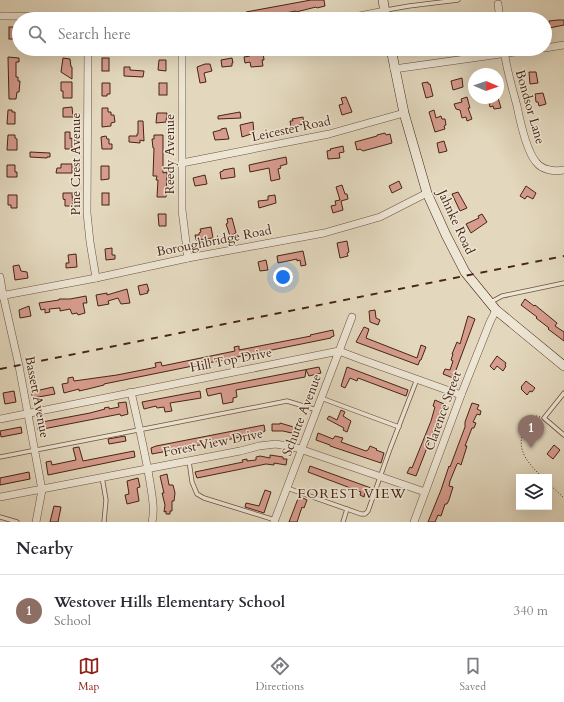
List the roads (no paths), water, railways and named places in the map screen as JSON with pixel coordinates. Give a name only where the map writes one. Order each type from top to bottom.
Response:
[{"type":"main road","points":[[383,0],[385,12]]},
{"type":"main road","name":"Jahnke Road","points":[[392,56],[404,112],[427,193],[467,276],[496,310],[563,363]]},
{"type":"street","points":[[498,4],[499,12]]},
{"type":"street","points":[[0,16],[12,16]]},
{"type":"street","points":[[552,47],[564,45]]},
{"type":"street","name":"Pine Crest Avenue","points":[[88,56],[87,213],[96,278]]},
{"type":"street","name":"Reedy Avenue","points":[[182,56],[182,210],[188,258]]},
{"type":"street","points":[[394,69],[473,56]]},
{"type":"street","name":"Bondsor Lane","points":[[505,56],[524,134],[532,157],[536,163],[543,167],[555,171],[564,170]]},
{"type":"street","name":"Leicester Road","points":[[182,163],[329,134],[404,112]]},
{"type":"street","name":"Boroughbridge Road","points":[[1,295],[96,278],[188,258],[324,233],[380,217],[427,193]]},
{"type":"street","name":"Bassett Avenue","points":[[0,277],[1,295],[19,366],[42,490],[36,522]]},
{"type":"street","name":"Clarence Street","points":[[414,522],[461,394],[496,310]]},
{"type":"street","name":"Schutte Avenue","points":[[274,521],[352,317]]},
{"type":"street","points":[[339,351],[417,380],[461,394]]},
{"type":"street","name":"Hill Top Drive","points":[[0,419],[339,351]]},
{"type":"street","points":[[131,392],[147,468],[154,512],[153,522]]},
{"type":"street","name":"Forest View Drive","points":[[0,497],[42,490],[259,446],[276,444],[301,450],[425,492]]},
{"type":"lane","points":[[393,12],[409,6],[458,0]]},
{"type":"lane","points":[[490,303],[502,296],[564,283]]},
{"type":"lane","points":[[287,488],[361,514],[365,514],[368,511],[417,380]]},
{"type":"lane","points":[[564,393],[544,418],[564,435]]},
{"type":"lane","points":[[321,398],[399,427]]},
{"type":"lane","points":[[0,457],[287,401],[317,410]]},
{"type":"lane","points":[[188,460],[196,494],[274,521]]},
{"type":"lane","points":[[102,477],[106,500],[104,522]]},
{"type":"lane","points":[[343,522],[347,509]]},
{"type":"lane","points":[[0,517],[17,522]]},
{"type":"railway","points":[[0,369],[564,256]]},
{"type":"place","name":"Westover Hills Elementary School","points":[[531,448]]},
{"type":"district","name":"FOREST VIEW","points":[[352,493]]}]
